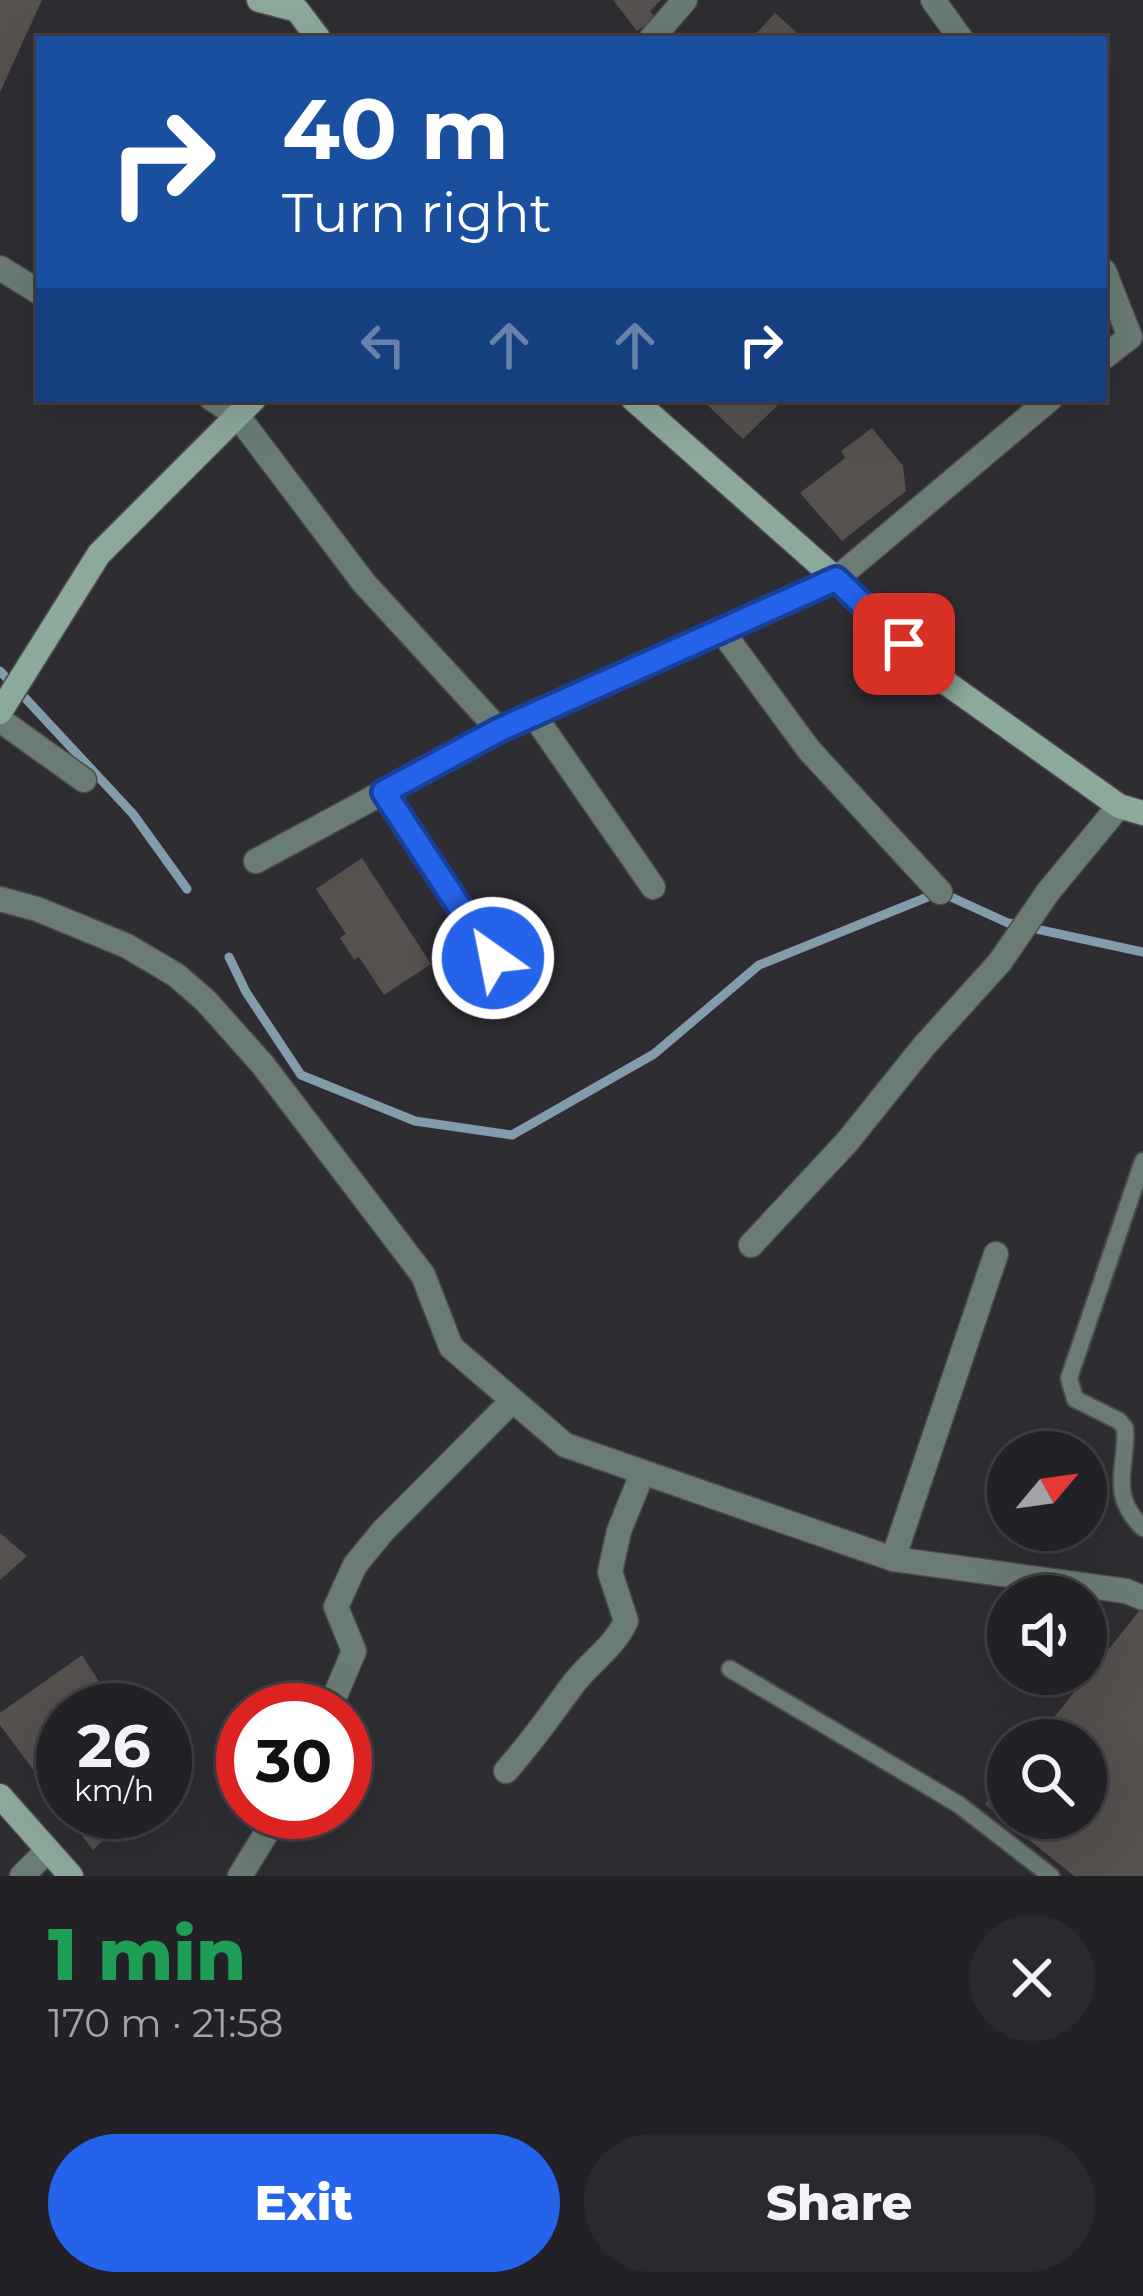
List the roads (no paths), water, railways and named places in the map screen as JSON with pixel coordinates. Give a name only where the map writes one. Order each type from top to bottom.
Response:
[{"type":"street","points":[[259,0],[302,5],[318,36]]},
{"type":"street","points":[[654,36],[685,0]]},
{"type":"street","points":[[933,0],[959,36]]},
{"type":"street","points":[[0,268],[36,290]]},
{"type":"street","points":[[1107,279],[1130,337],[1107,355]]},
{"type":"street","points":[[636,402],[938,676],[1131,809],[1048,892],[1000,962],[847,1142],[751,1245]]},
{"type":"street","points":[[256,861],[499,730],[836,579],[1045,402]]},
{"type":"street","points":[[84,780],[1,712],[99,554],[245,407],[364,583],[499,730]]},
{"type":"street","points":[[721,630],[808,750],[940,892]]},
{"type":"street","points":[[533,714],[653,887]]},
{"type":"street","points":[[384,792],[493,958]]},
{"type":"street","points":[[0,899],[127,946],[176,975],[206,1001],[263,1065],[423,1275],[451,1347],[566,1445],[892,1559],[1126,1591],[1143,1598]]},
{"type":"street","points":[[892,1559],[996,1254]]},
{"type":"street","points":[[341,1683],[354,1652],[336,1607],[355,1565],[511,1402]]},
{"type":"street","points":[[506,1771],[551,1719],[572,1684],[619,1637],[626,1621],[610,1572],[619,1532],[642,1474]]},
{"type":"street","points":[[0,1796],[71,1876]]},
{"type":"street","points":[[240,1876],[263,1839]]},
{"type":"street","points":[[22,1876],[46,1852]]},
{"type":"lane","points":[[1143,1161],[1069,1378],[1075,1399],[1125,1428],[1119,1481],[1135,1521],[1143,1528]]},
{"type":"lane","points":[[730,1669],[958,1804],[1052,1876]]},
{"type":"waterway","points":[[0,671],[133,814],[187,889]]},
{"type":"waterway","points":[[229,957],[246,992],[301,1075],[415,1121],[512,1135],[654,1054],[759,965],[940,892],[1008,923],[1143,952]]}]
